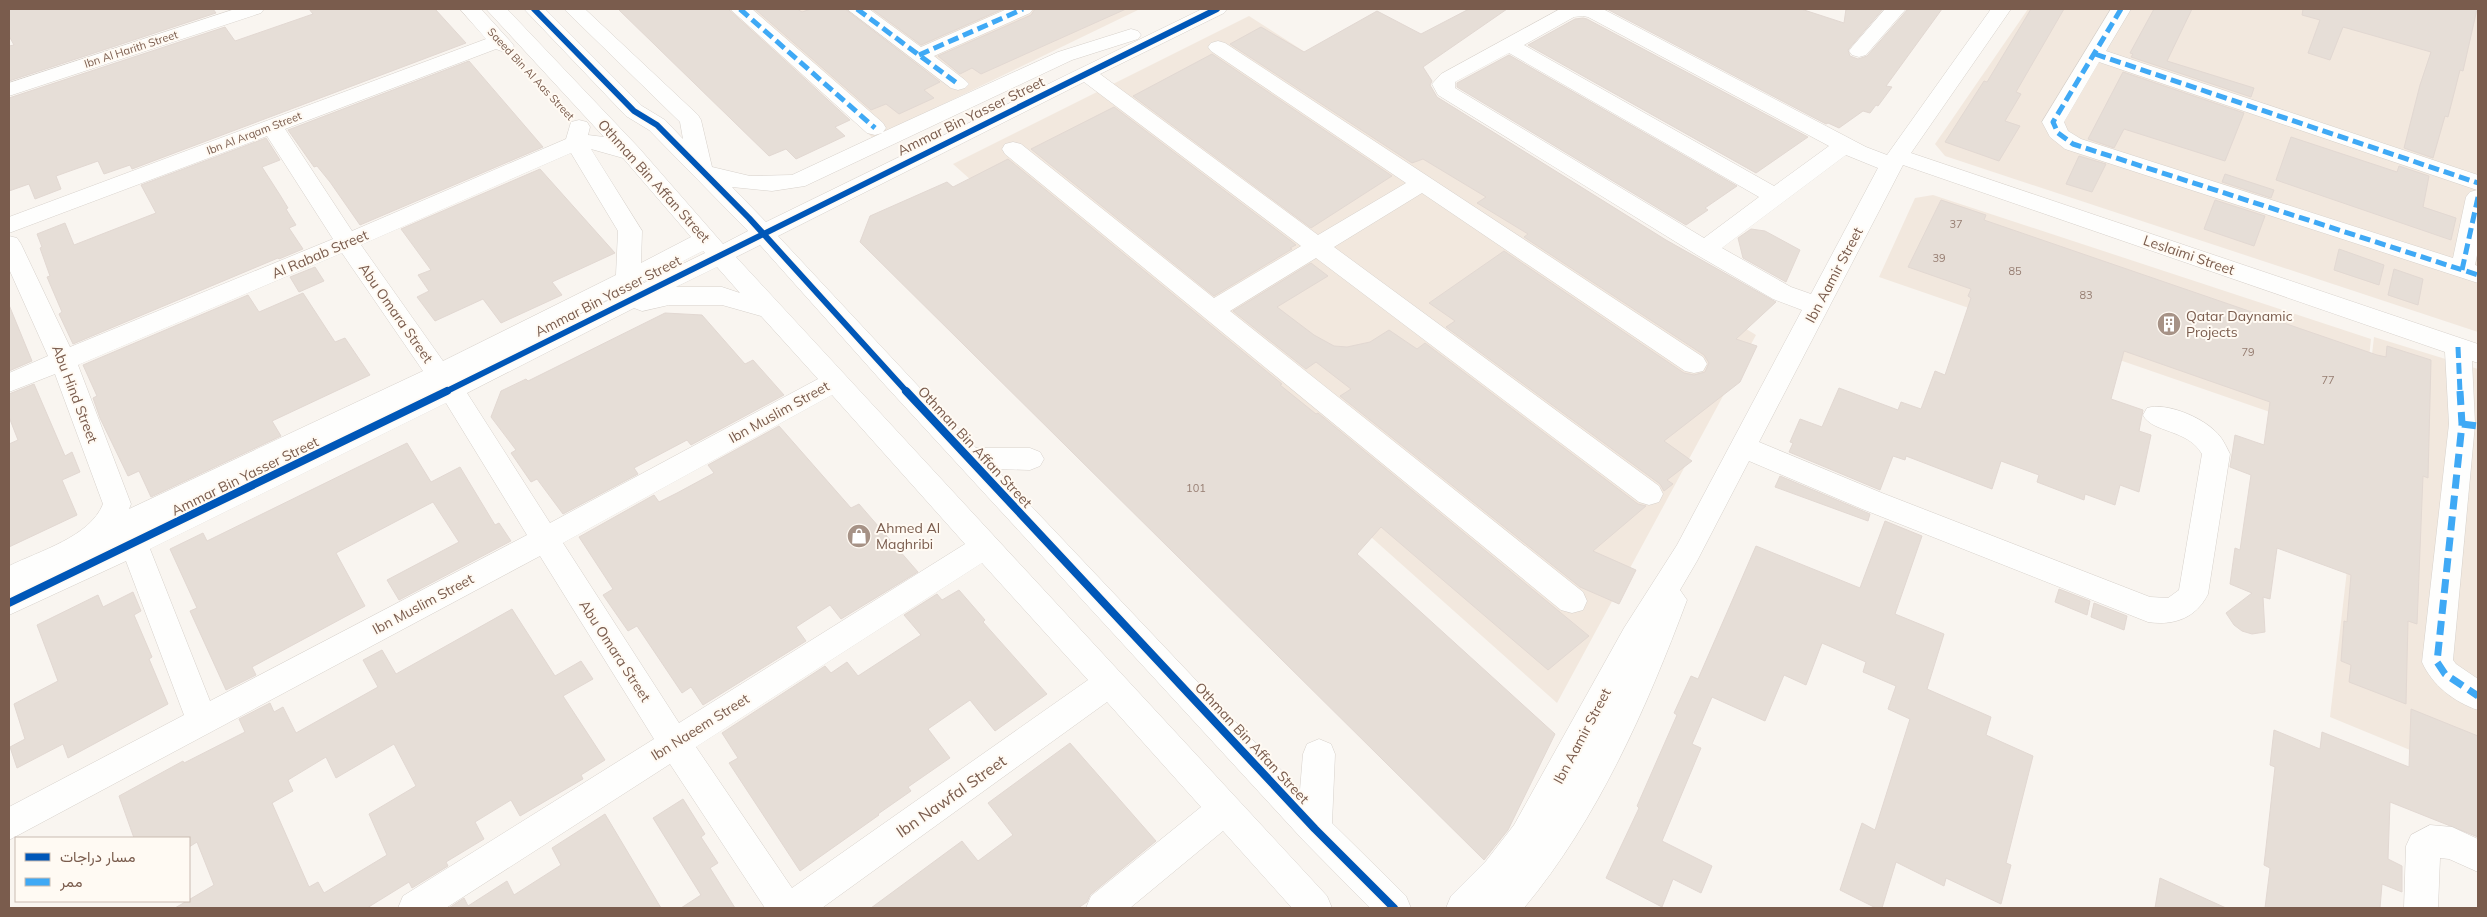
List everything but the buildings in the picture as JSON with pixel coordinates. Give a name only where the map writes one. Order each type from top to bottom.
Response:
[{"type":"street","name":"Ibn Al Harith Street","points":[[9,90],[254,9]]},
{"type":"street","name":"Saeed Bin Al Aas Street","points":[[470,9],[500,41],[575,108],[579,127],[576,143],[630,231],[628,277]]},
{"type":"street","name":"Othman Bin Affan Street","points":[[496,9],[575,108],[631,154],[835,382],[1315,908]]},
{"type":"street","name":"Othman Bin Affan Street","points":[[534,9],[634,111],[658,125],[756,225],[968,458],[1315,829],[1394,908]]},
{"type":"street","points":[[574,9],[690,120],[703,170],[750,185],[776,185],[797,181],[1065,56],[1130,35]]},
{"type":"street","points":[[740,9],[875,128]]},
{"type":"street","points":[[857,9],[958,84]]},
{"type":"street","points":[[919,55],[1023,9]]},
{"type":"street","name":"Ammar Bin Yasser Street","points":[[9,579],[604,311],[713,247],[1181,9]]},
{"type":"street","name":"Ammar Bin Yasser Street","points":[[756,225],[1085,73],[1217,9]]},
{"type":"street","points":[[1859,51],[1896,9]]},
{"type":"street","name":"Ibn Aamir Street","points":[[1462,908],[1498,873],[1594,745],[1653,649],[1687,553],[1895,160],[2002,9]]},
{"type":"street","points":[[2121,9],[2053,122],[2055,130],[2062,138],[2083,147],[2470,273],[2478,196]]},
{"type":"street","name":"Leslaimi Street","points":[[1705,249],[1445,91],[1444,80],[1573,10],[1589,11],[1845,145],[2468,351]]},
{"type":"street","name":"Ibn Al Arqam Street","points":[[9,225],[500,41]]},
{"type":"street","points":[[1509,45],[1774,196]]},
{"type":"street","points":[[1218,47],[1694,364]]},
{"type":"street","points":[[2095,54],[2478,183]]},
{"type":"street","points":[[1085,73],[1649,494]]},
{"type":"street","name":"Abu Omara Street","points":[[272,126],[347,242],[445,382],[674,743],[785,908]]},
{"type":"street","name":"Al Rabab Street","points":[[9,383],[64,362],[576,143],[606,142],[631,154]]},
{"type":"street","points":[[1818,306],[1782,293],[1705,249],[1845,145]]},
{"type":"street","points":[[1013,149],[1572,601]]},
{"type":"street","points":[[1213,310],[1422,183]]},
{"type":"street","name":"Abu Hind Street","points":[[9,244],[64,362],[117,504],[111,520],[90,542]]},
{"type":"street","name":"Ammar Bin Yasser Street","points":[[9,603],[134,544],[445,382],[628,277],[713,247]]},
{"type":"street","points":[[604,311],[669,296],[722,296],[772,310]]},
{"type":"street","points":[[2468,351],[2470,425],[2438,662],[2445,674],[2478,696]]},
{"type":"street","name":"Ibn Muslim Street","points":[[9,824],[544,540],[835,382]]},
{"type":"street","points":[[1744,447],[1872,501],[2148,609],[2165,612],[2177,610],[2193,594],[2216,454],[2213,447],[2199,432],[2156,415]]},
{"type":"street","points":[[968,458],[1030,459]]},
{"type":"street","points":[[134,544],[202,721]]},
{"type":"street","name":"Ibn Naeem Street","points":[[415,908],[985,546]]},
{"type":"street","name":"Ibn Nawfal Street","points":[[793,908],[1110,683]]},
{"type":"street","name":"Ibn Aamir Street","points":[[1501,908],[1532,874],[1546,854],[1594,745]]},
{"type":"street","points":[[1315,829],[1318,754]]},
{"type":"street","points":[[1103,908],[1224,809]]},
{"type":"street","points":[[2421,908],[2423,846],[2430,841],[2452,843],[2478,856]]},
{"type":"shaded area","points":[[726,9],[1140,9],[873,138]]},
{"type":"shaded area","points":[[2028,9],[2478,9],[2478,332],[1945,156],[1935,144]]},
{"type":"shaded area","points":[[1249,16],[1462,153],[1756,335],[1557,703],[953,164]]},
{"type":"shaded area","name":"Qatar Daynamic Projects","points":[[1933,195],[2371,339],[2360,443],[1879,277],[1915,198]]},
{"type":"shaded area","points":[[2374,337],[2478,369],[2478,778],[2330,717]]},
{"type":"marked path","points":[[740,9],[875,128]]},
{"type":"marked path","points":[[857,9],[958,84]]},
{"type":"marked path","points":[[919,55],[1023,9]]},
{"type":"marked path","points":[[2121,9],[2053,122],[2056,130],[2063,138],[2073,144],[2478,275]]},
{"type":"marked path","points":[[2095,54],[2478,183]]},
{"type":"marked path","points":[[2462,270],[2478,197]]},
{"type":"marked path","points":[[2458,347],[2462,424],[2437,662],[2445,674],[2478,696]]},
{"type":"marked path","points":[[2462,424],[2478,426]]},
{"type":"cycle path","points":[[534,9],[634,111],[657,125],[749,218],[893,377],[1315,829],[1394,908]]},
{"type":"cycle path","points":[[9,603],[312,458],[1217,9]]},
{"type":"place","name":"Qatar Daynamic Projects","points":[[2169,324]]},
{"type":"place","name":"Ahmed Al Maghribi","points":[[859,536]]}]
